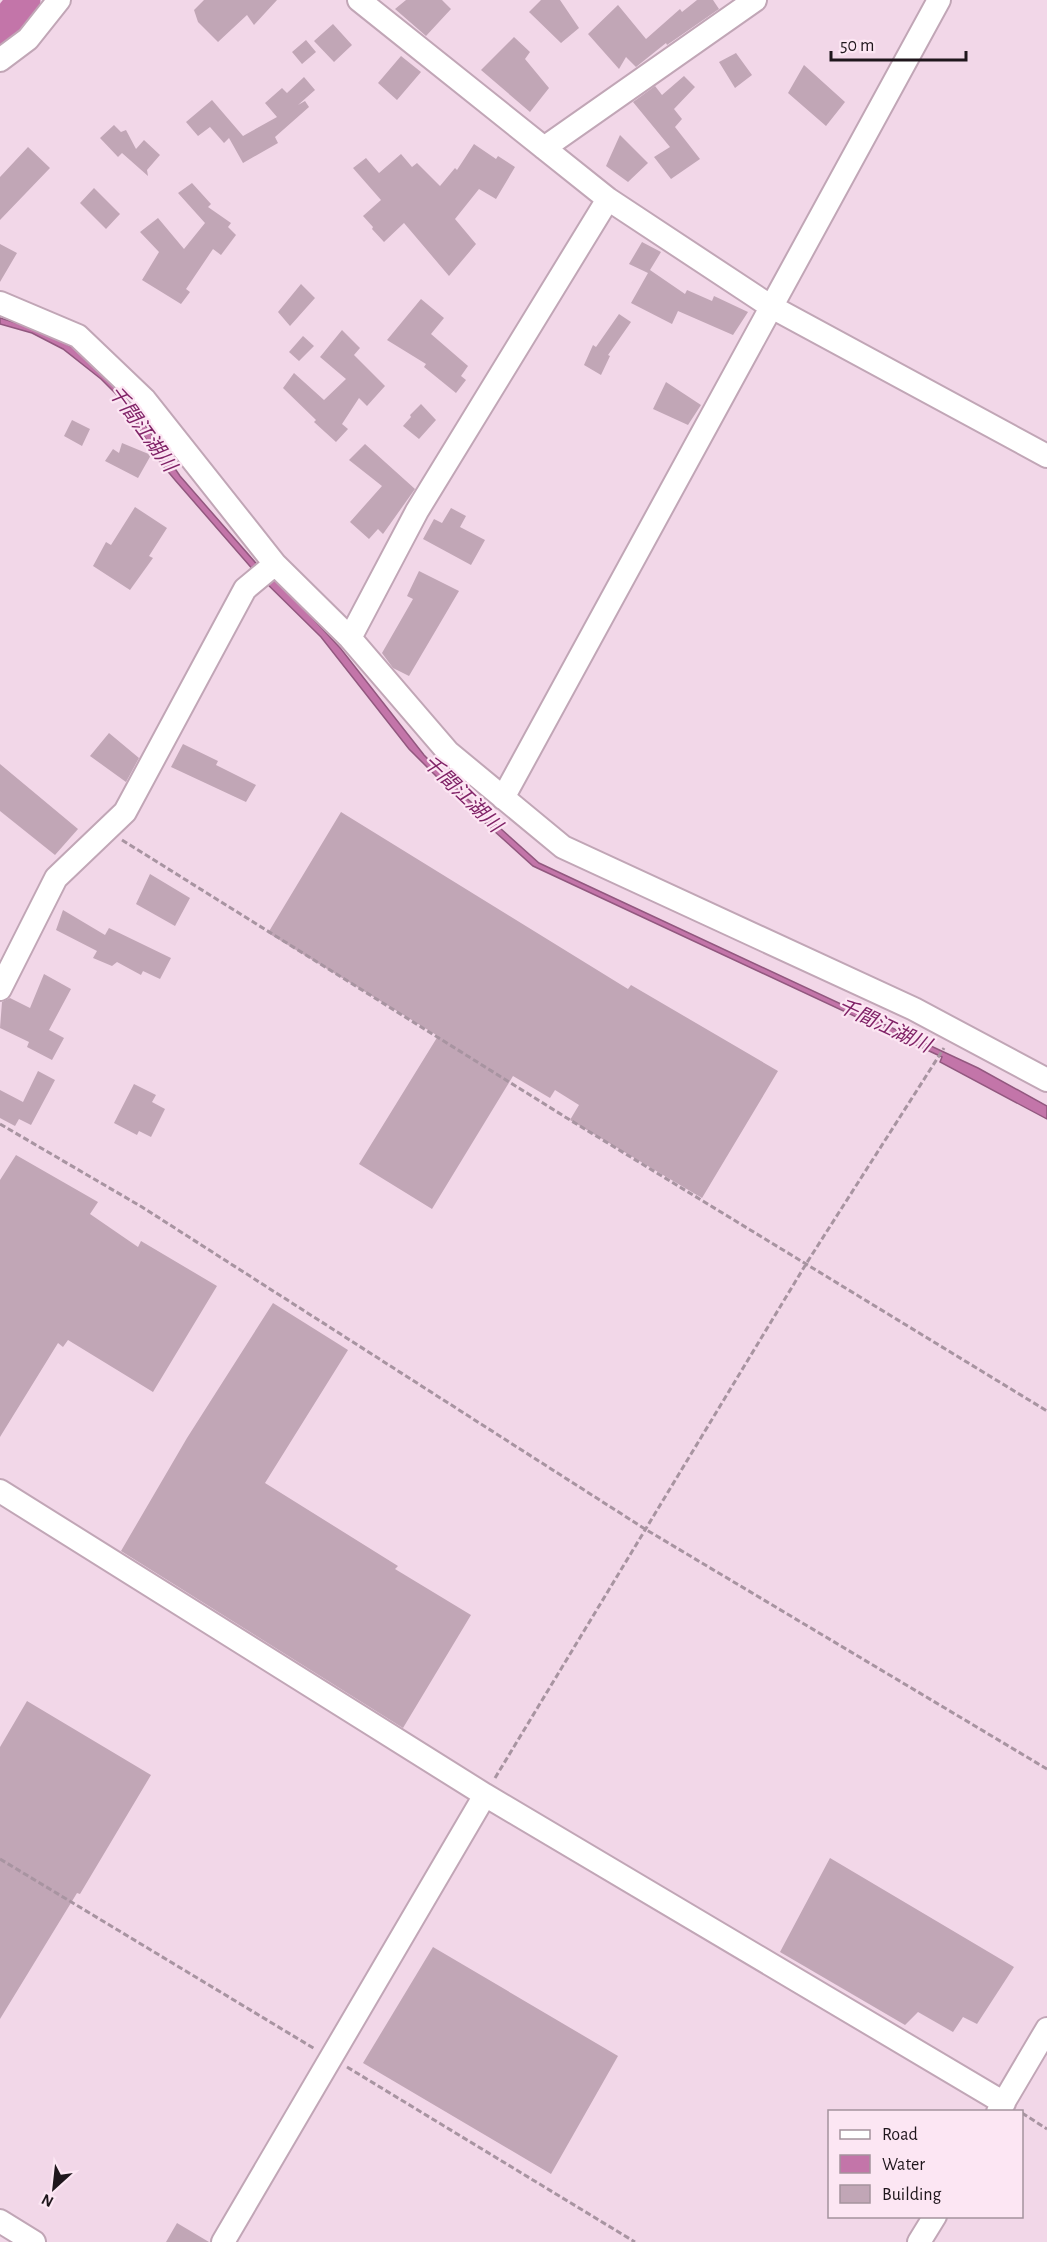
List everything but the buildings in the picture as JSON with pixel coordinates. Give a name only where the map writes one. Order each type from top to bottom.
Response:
[{"type":"street","points":[[0,60],[28,39],[59,0]]},
{"type":"street","points":[[359,0],[608,199],[770,306],[1047,456]]},
{"type":"street","points":[[544,148],[755,0]]},
{"type":"street","points":[[503,798],[939,0]]},
{"type":"street","points":[[350,638],[417,511],[608,199]]},
{"type":"street","points":[[0,303],[78,336],[145,400],[274,564],[350,638],[448,752],[563,847],[914,1009],[1047,1080]]},
{"type":"street","points":[[0,988],[56,878],[125,812],[245,589],[274,564]]},
{"type":"street","points":[[0,1491],[485,1795],[1008,2109],[1047,2029]]},
{"type":"street","points":[[223,2242],[485,1795]]},
{"type":"street","points":[[919,2242],[933,2218]]},
{"type":"street","points":[[0,2221],[34,2242]]},
{"type":"path","points":[[106,831],[268,933],[1047,1411]]},
{"type":"path","points":[[485,1795],[806,1264],[956,1031]]},
{"type":"path","points":[[0,1124],[142,1207],[645,1529],[1047,1769]]},
{"type":"path","points":[[0,1859],[635,2242]]},
{"type":"path","points":[[1023,2117],[1047,2129]]},
{"type":"water","name":"千間江湖川","points":[[0,318],[43,331],[72,347],[100,369],[125,395],[180,476],[261,569],[279,582],[341,649],[424,755],[461,793],[539,863],[978,1068],[1047,1106],[1047,1119],[940,1062],[942,1057],[533,866],[464,804],[409,749],[321,637],[255,572],[160,462],[122,400],[101,379],[63,349],[32,333],[0,324]]},
{"type":"waterway","points":[[0,30],[24,0]]}]
